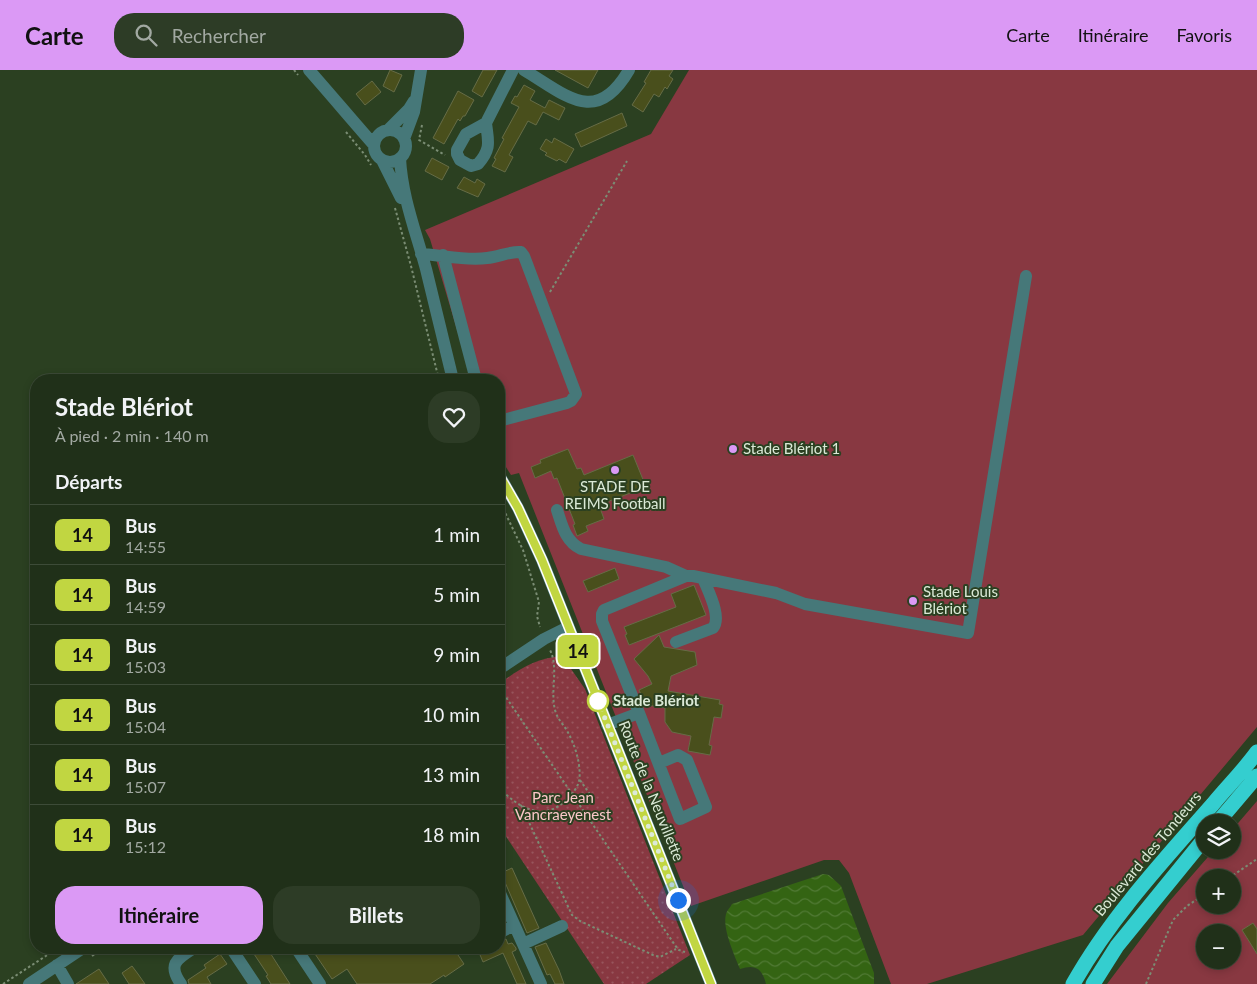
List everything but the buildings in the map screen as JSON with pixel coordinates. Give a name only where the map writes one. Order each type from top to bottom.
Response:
[{"type":"highway","name":"Boulevard des Tondeurs","points":[[1073,984],[1110,926],[1166,857],[1257,752]]},
{"type":"highway","points":[[1225,814],[1257,776]]},
{"type":"highway","points":[[1093,984],[1117,946],[1196,849]]},
{"type":"street","points":[[421,70],[414,112],[404,139],[405,149],[400,158],[401,177],[451,374]]},
{"type":"street","points":[[486,123],[489,142],[488,150],[480,162],[475,166],[471,166],[458,157],[457,150],[466,134],[486,123],[513,70]]},
{"type":"street","points":[[524,70],[571,98],[588,103],[603,99],[614,92],[629,70]]},
{"type":"street","points":[[306,76],[365,125],[385,131],[395,131],[404,139]]},
{"type":"street","points":[[374,145],[378,135],[409,109],[416,97]]},
{"type":"street","points":[[347,112],[374,145],[410,217]]},
{"type":"street","points":[[382,160],[388,161],[400,158]]},
{"type":"street","points":[[421,254],[488,258],[521,252],[524,256],[576,394],[567,403],[505,419]]},
{"type":"street","points":[[443,255],[474,374]]},
{"type":"street","points":[[659,763],[678,755],[686,760],[706,807],[680,819],[602,621],[604,610],[686,576],[693,576],[776,593],[805,604],[968,633],[1026,276]]},
{"type":"street","name":"Route de la Neuvillette","points":[[505,485],[518,508],[542,560],[711,984]]},
{"type":"street","points":[[556,510],[566,536],[572,545],[581,549],[666,567],[686,576]]},
{"type":"street","points":[[676,642],[713,628],[716,624],[717,617],[703,578]]},
{"type":"street","points":[[505,665],[544,639],[568,627]]},
{"type":"street","points":[[607,725],[639,713]]},
{"type":"street","points":[[505,905],[541,984]]},
{"type":"street","points":[[505,930],[514,925]]},
{"type":"street","points":[[523,944],[562,926]]},
{"type":"street","points":[[29,984],[74,954]]},
{"type":"street","points":[[181,984],[176,977],[174,965],[185,954]]},
{"type":"street","points":[[235,954],[255,984]]},
{"type":"street","points":[[300,954],[320,984]]},
{"type":"street","points":[[57,965],[68,984]]},
{"type":"path","points":[[294,70],[306,76]]},
{"type":"path","points":[[414,112],[424,113],[419,140],[447,156],[458,157]]},
{"type":"path","points":[[345,130],[366,155],[374,171]]},
{"type":"path","points":[[542,304],[627,161]]},
{"type":"path","points":[[391,202],[411,266],[438,374]]},
{"type":"path","points":[[505,512],[523,550],[540,602],[537,616],[544,639],[554,658],[553,694],[555,711],[577,751],[580,780],[591,796]]},
{"type":"path","points":[[505,696],[678,950],[700,956]]},
{"type":"path","points":[[505,795],[521,806],[535,810],[551,811],[558,808],[572,794],[580,780]]},
{"type":"path","points":[[521,806],[572,915],[580,921],[653,955],[660,957],[677,948]]},
{"type":"path","points":[[1241,870],[1257,859]]},
{"type":"path","points":[[1146,984],[1173,920],[1196,900]]},
{"type":"path","points":[[4,984],[49,954]]},
{"type":"green space","name":"Stade Louis Blériot","points":[[689,70],[1257,70],[1257,727],[1083,935],[927,984],[891,984],[849,873],[839,860],[824,860],[691,906],[519,473],[511,475],[505,466],[505,374],[470,374],[430,239],[425,230],[651,134]]},
{"type":"green space","name":"Parc Jean Vancraeyenest","points":[[562,656],[585,689],[690,955],[646,984],[604,984],[505,835],[505,680],[528,665]]},
{"type":"green space","points":[[1257,801],[1257,984],[1107,984],[1168,903],[1196,871],[1196,914],[1241,914],[1241,869],[1198,869],[1206,859],[1241,859],[1241,820]]},
{"type":"water","points":[[823,874],[829,875],[841,886],[874,973],[874,984],[766,984],[760,971],[754,967],[740,969],[730,942],[725,920],[727,911],[732,904]]},
{"type":"bus line","name":"14","points":[[505,485],[518,508],[542,560],[711,984]]},
{"type":"place","name":"Stade Blériot 1","points":[[733,449]]},
{"type":"place","name":"STADE DE REIMS Football","points":[[615,470]]},
{"type":"place","name":"Stade Louis Blériot","points":[[913,601]]},
{"type":"place","name":"Stade Blériot","points":[[598,701]]},
{"type":"route","points":[[598,701],[678,900]]}]
